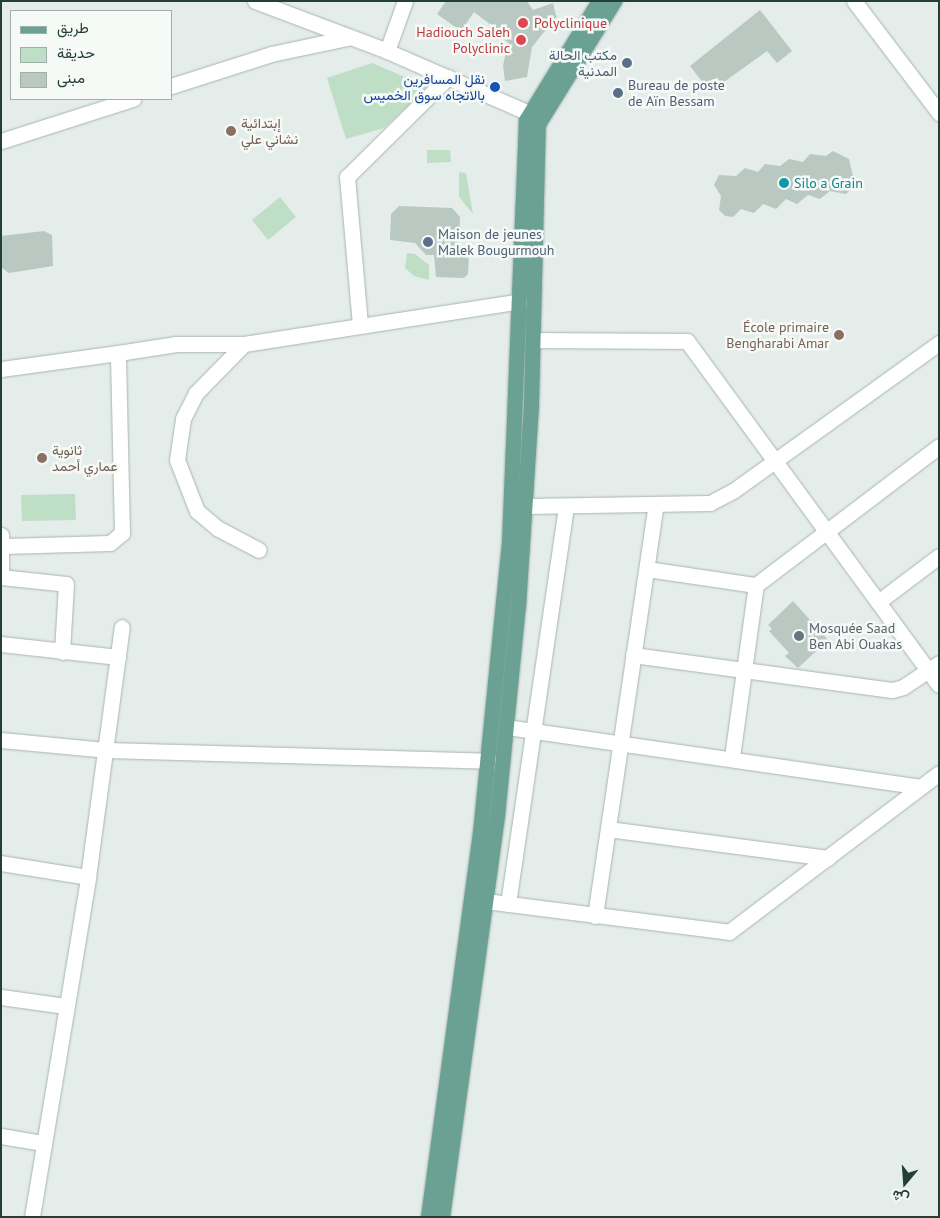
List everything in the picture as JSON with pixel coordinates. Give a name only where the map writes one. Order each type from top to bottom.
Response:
[{"type":"main road","points":[[442,1217],[485,901],[496,761],[521,301],[534,116],[599,1]]},
{"type":"main road","points":[[428,1217],[496,761],[506,727],[526,506],[534,340],[534,116],[614,1]]},
{"type":"street","points":[[255,1],[347,38],[387,51],[534,116]]},
{"type":"street","points":[[387,51],[405,1]]},
{"type":"street","points":[[854,1],[939,113]]},
{"type":"street","points":[[172,86],[271,54],[347,38]]},
{"type":"street","points":[[360,325],[347,177],[448,77]]},
{"type":"street","points":[[1,141],[130,100]]},
{"type":"street","points":[[1,369],[176,344],[244,344],[521,301]]},
{"type":"street","points":[[534,340],[686,341],[878,602],[933,667],[939,685]]},
{"type":"street","points":[[526,506],[710,503],[776,461],[939,343]]},
{"type":"street","points":[[244,344],[196,394],[183,419],[177,460],[197,511],[217,528],[259,550]]},
{"type":"street","points":[[62,652],[66,584],[1,577],[2,540],[110,543],[122,533],[118,353]]},
{"type":"street","points":[[732,757],[756,585],[939,446]]},
{"type":"street","points":[[595,916],[656,504]]},
{"type":"street","points":[[508,904],[566,506]]},
{"type":"street","points":[[878,602],[939,556]]},
{"type":"street","points":[[647,569],[756,585]]},
{"type":"street","points":[[32,1217],[65,1006],[88,877],[122,627]]},
{"type":"street","points":[[1,644],[118,657]]},
{"type":"street","points":[[633,655],[892,690],[933,667]]},
{"type":"street","points":[[506,727],[732,757],[921,787]]},
{"type":"street","points":[[1,740],[106,750],[496,761]]},
{"type":"street","points":[[485,901],[729,932],[939,773]]},
{"type":"street","points":[[608,829],[828,858]]},
{"type":"street","points":[[1,863],[88,877]]},
{"type":"street","points":[[1,997],[65,1006]]},
{"type":"street","points":[[1,1136],[44,1143]]},
{"type":"green space","points":[[372,63],[428,87],[384,128],[346,139],[327,78]]},
{"type":"green space","points":[[427,150],[450,150],[451,162],[427,163]]},
{"type":"green space","points":[[459,172],[466,173],[473,214],[459,197]]},
{"type":"green space","points":[[280,197],[296,217],[268,240],[252,220]]},
{"type":"green space","points":[[407,253],[415,254],[429,265],[429,280],[414,276],[405,268]]},
{"type":"green space","points":[[75,494],[76,520],[22,521],[21,495]]},
{"type":"building","name":"Hadiouch Saleh Polyclinic","points":[[446,1],[527,1],[533,10],[553,3],[558,23],[544,32],[532,47],[527,77],[505,81],[503,66],[508,42],[492,33],[491,25],[474,12],[461,31],[437,14]]},
{"type":"building","points":[[760,10],[792,51],[777,63],[767,51],[710,92],[690,66]]},
{"type":"building","name":"Silo a Grain","points":[[833,151],[849,159],[855,185],[846,194],[830,191],[820,199],[808,195],[797,204],[786,199],[776,209],[763,204],[754,213],[741,209],[733,217],[725,216],[719,210],[721,196],[714,185],[719,175],[736,176],[745,168],[758,172],[765,164],[780,166],[789,159],[803,162],[810,154],[826,156]]},
{"type":"building","name":"Maison de jeunes Malek Bougurmouh","points":[[399,206],[452,208],[460,217],[459,251],[469,252],[468,274],[464,278],[436,277],[434,255],[426,255],[415,243],[390,240],[391,214]]},
{"type":"building","points":[[44,231],[52,235],[53,266],[9,273],[1,267],[1,236]]},
{"type":"building","name":"Mosquée Saad Ben Abi Ouakas","points":[[793,601],[828,640],[798,668],[785,656],[789,653],[769,631],[772,629],[768,625]]},
{"type":"place","name":"Polyclinique","points":[[523,23]]},
{"type":"place","name":"Hadiouch Saleh Polyclinic","points":[[521,40]]},
{"type":"place","name":"مكتب الحالة المدنية","points":[[627,63]]},
{"type":"place","name":"نقل المسافرين بالاتجاه سوق الخميس","points":[[495,87]]},
{"type":"place","name":"Bureau de poste de Aïn Bessam","points":[[618,93]]},
{"type":"place","name":"إبتدائية نشاني علي","points":[[231,131]]},
{"type":"place","name":"Silo a Grain","points":[[784,183]]},
{"type":"place","name":"Maison de jeunes Malek Bougurmouh","points":[[428,242]]},
{"type":"place","name":"École primaire Bengharabi Amar","points":[[839,335]]},
{"type":"place","name":"ثانوية عماري أحمد","points":[[42,458]]},
{"type":"place","name":"Mosquée Saad Ben Abi Ouakas","points":[[799,636]]}]
